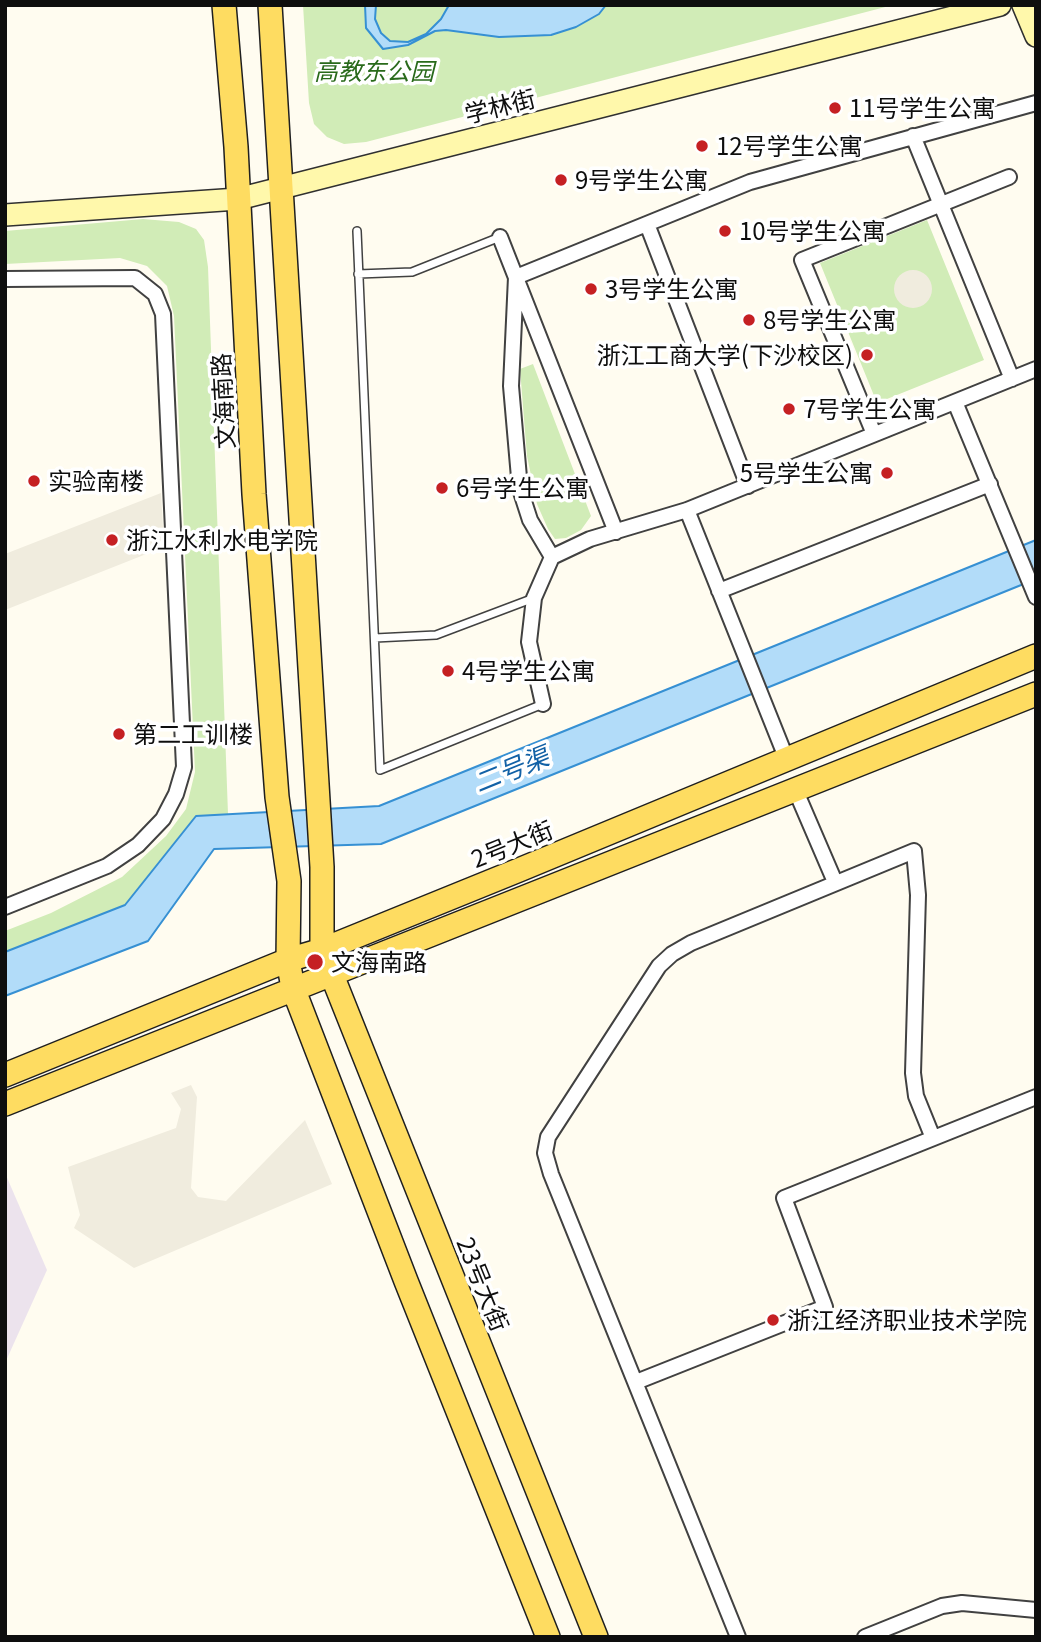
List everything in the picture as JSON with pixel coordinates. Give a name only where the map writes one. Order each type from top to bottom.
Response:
[{"type":"main road","name":"文海南路","points":[[224,5],[254,494],[277,797],[289,881],[288,960]]},
{"type":"main road","points":[[270,5],[322,867],[322,950]]},
{"type":"main road","name":"学林街","points":[[5,215],[238,199],[1000,5]]},
{"type":"main road","points":[[1023,5],[1036,36]]},
{"type":"main road","name":"2号大街","points":[[5,1076],[288,960],[322,950],[1036,656]]},
{"type":"main road","points":[[5,1104],[1036,694]]},
{"type":"main road","name":"23号大街","points":[[322,950],[596,1637]]},
{"type":"main road","points":[[288,960],[293,988],[548,1637]]},
{"type":"street","points":[[516,277],[750,183],[1036,103]]},
{"type":"street","points":[[913,136],[1012,379]]},
{"type":"street","points":[[874,435],[802,260],[1009,177]]},
{"type":"street","points":[[647,224],[748,486]]},
{"type":"street","points":[[500,237],[616,532]]},
{"type":"street","points":[[516,277],[511,386],[520,489],[530,520],[552,557]]},
{"type":"street","points":[[5,279],[135,278],[155,294],[163,314],[184,767],[176,794],[163,819],[138,845],[107,866],[5,907]]},
{"type":"street","points":[[543,704],[529,642],[534,598],[552,557],[590,539],[687,510],[1036,369]]},
{"type":"street","points":[[955,402],[1035,595]]},
{"type":"street","points":[[719,591],[990,484]]},
{"type":"street","points":[[687,510],[787,760]]},
{"type":"street","points":[[795,789],[835,882]]},
{"type":"street","points":[[738,1637],[551,1174],[545,1153],[548,1137],[659,966],[672,954],[691,943],[914,850],[918,895],[913,1073],[916,1096],[933,1138]]},
{"type":"street","points":[[636,1382],[825,1307],[784,1198],[1036,1097]]},
{"type":"street","points":[[865,1637],[942,1606],[962,1603],[1036,1610]]},
{"type":"lane","points":[[357,231],[380,770],[543,704]]},
{"type":"lane","points":[[358,274],[412,272],[500,237]]},
{"type":"lane","points":[[374,638],[436,635],[534,598]]},
{"type":"shaded area","points":[[913,270],[926,276],[932,289],[926,302],[913,308],[900,302],[894,289],[900,276]]},
{"type":"shaded area","points":[[161,493],[164,547],[5,610],[5,554]]},
{"type":"shaded area","points":[[191,1085],[197,1097],[191,1188],[198,1197],[226,1201],[305,1120],[332,1184],[134,1268],[74,1228],[80,1215],[68,1167],[176,1128],[181,1109],[171,1093]]},
{"type":"shaded area","points":[[5,1173],[47,1270],[5,1363]]},
{"type":"green space","name":"高教东公园","points":[[303,5],[893,5],[366,142],[344,144],[327,137],[314,124],[309,103]]},
{"type":"green space","points":[[143,219],[179,222],[196,229],[204,240],[208,267],[228,814],[196,816],[125,905],[5,952],[5,931],[51,913],[122,877],[166,836],[186,809],[195,772],[174,316],[167,286],[147,266],[120,258],[5,264],[5,231]]},
{"type":"green space","points":[[927,220],[984,360],[877,403],[820,263]]},
{"type":"green space","points":[[533,364],[591,516],[581,530],[566,538],[555,539],[548,529],[537,504],[527,456],[520,369]]},
{"type":"water","points":[[365,5],[376,5],[375,19],[381,33],[390,41],[408,42],[426,34],[441,19],[449,5],[606,5],[599,14],[576,27],[551,35],[499,37],[446,30],[435,31],[408,45],[383,49],[366,28]]},
{"type":"water","name":"二号渠","points":[[1036,540],[1036,579],[381,844],[214,849],[148,941],[5,996],[5,952],[125,905],[196,816],[379,806]]},
{"type":"place","name":"11号学生公寓","points":[[835,108]]},
{"type":"place","name":"12号学生公寓","points":[[702,146]]},
{"type":"place","name":"9号学生公寓","points":[[561,180]]},
{"type":"place","name":"10号学生公寓","points":[[725,231]]},
{"type":"place","name":"3号学生公寓","points":[[591,289]]},
{"type":"place","name":"8号学生公寓","points":[[749,320]]},
{"type":"place","name":"浙江工商大学(下沙校区)","points":[[867,355]]},
{"type":"place","name":"7号学生公寓","points":[[789,409]]},
{"type":"place","name":"5号学生公寓","points":[[887,473]]},
{"type":"place","name":"实验南楼","points":[[34,481]]},
{"type":"place","name":"6号学生公寓","points":[[442,488]]},
{"type":"place","name":"浙江水利水电学院","points":[[112,540]]},
{"type":"place","name":"4号学生公寓","points":[[448,671]]},
{"type":"place","name":"第二工训楼","points":[[119,734]]},
{"type":"place","name":"文海南路","points":[[315,962]]},
{"type":"place","name":"浙江经济职业技术学院","points":[[773,1320]]}]
